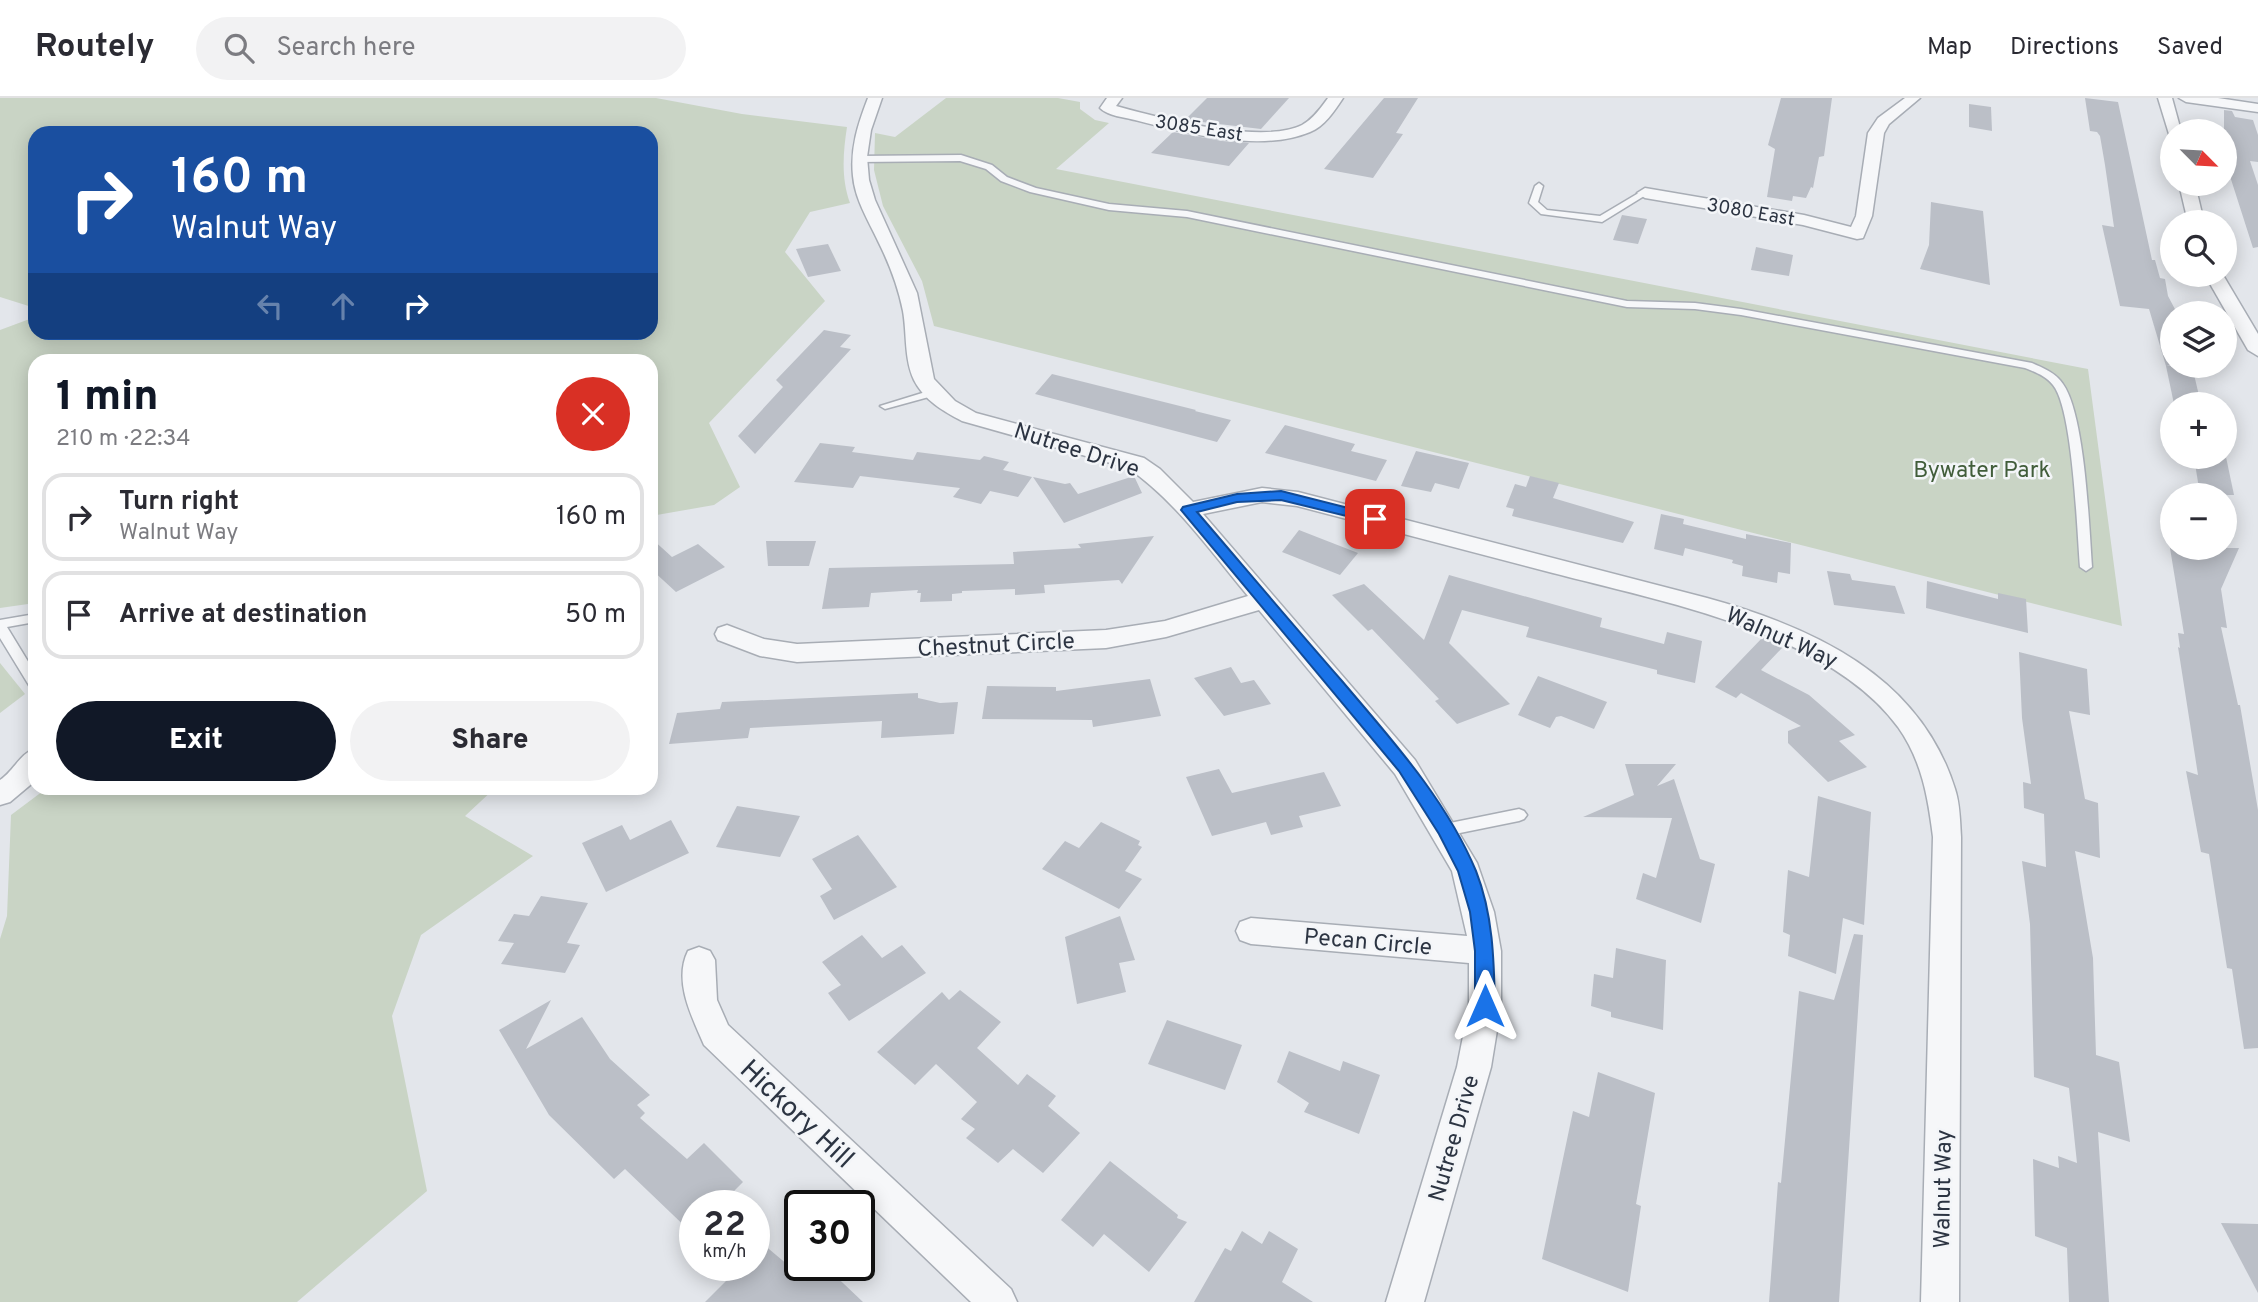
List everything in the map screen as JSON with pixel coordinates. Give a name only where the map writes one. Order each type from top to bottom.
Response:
[{"type":"street","name":"Nutree Drive","points":[[875,98],[864,122],[859,159],[862,191],[898,264],[914,321],[918,368],[932,393],[949,408],[969,417],[1136,463],[1152,474],[1188,510],[1405,767],[1467,871],[1479,912],[1485,951],[1485,1006],[1474,1067],[1405,1302]]},
{"type":"street","name":"3085 East","points":[[1111,103],[1133,116],[1243,135],[1268,136],[1305,129],[1317,121],[1336,98]]},
{"type":"street","points":[[1857,234],[1864,216],[1880,122],[1906,106],[1913,98]]},
{"type":"street","points":[[2165,98],[2171,119]]},
{"type":"street","points":[[2186,98],[2258,108]]},
{"type":"street","name":"3080 East","points":[[1645,193],[1804,220],[1857,234]]},
{"type":"street","points":[[2222,287],[2256,342]]},
{"type":"street","name":"Walnut Way","points":[[1188,510],[1262,495],[1298,499],[1707,606],[1757,621],[1808,643],[1847,665],[1888,697],[1923,746],[1941,788],[1947,837],[1940,1302]]},
{"type":"street","name":"Chestnut Circle","points":[[727,634],[760,647],[797,653],[1106,639],[1166,629],[1263,600]]},
{"type":"street","points":[[0,794],[22,779],[28,770]]},
{"type":"street","name":"Pecan Circle","points":[[1251,931],[1485,951]]},
{"type":"street","name":"Hickory Hill","points":[[699,960],[701,1000],[716,1035],[998,1302]]},
{"type":"lane","points":[[859,159],[961,158],[989,167],[1004,179],[1033,190],[1109,207],[1187,214],[1627,304],[1695,306],[1741,312],[2028,365],[2048,375],[2061,387],[2073,428],[2086,567]]},
{"type":"lane","points":[[1539,186],[1533,203],[1544,212],[1602,219],[1645,193]]},
{"type":"lane","points":[[885,406],[932,393]]},
{"type":"lane","points":[[28,619],[0,625],[28,672]]},
{"type":"lane","points":[[1445,830],[1519,816]]},
{"type":"green space","points":[[0,98],[656,98],[742,114],[847,127],[844,165],[850,203],[810,212],[785,252],[825,301],[709,423],[740,487],[714,505],[658,515],[658,354],[28,354],[28,604],[0,608],[0,330],[28,320],[28,340],[658,340],[658,126],[28,126],[28,306],[0,297]]},
{"type":"green space","name":"Bywater Park","points":[[946,98],[1058,98],[1080,102],[1080,109],[1095,120],[1109,123],[1056,169],[2088,369],[2122,626],[934,326],[922,281],[883,206],[874,170],[875,133],[895,137]]},
{"type":"green space","points":[[0,663],[25,694],[0,713]]},
{"type":"green space","points":[[38,795],[488,795],[465,816],[533,856],[421,935],[392,1016],[427,1191],[297,1302],[0,1302],[0,939],[7,916],[11,815]]},
{"type":"building","points":[[1207,98],[1289,98],[1261,129],[1185,120]]},
{"type":"building","points":[[1384,98],[1418,98],[1396,133],[1403,134],[1373,178],[1324,169]]},
{"type":"building","points":[[1781,98],[1832,98],[1824,156],[1819,157],[1813,188],[1811,187],[1806,198],[1793,196],[1792,201],[1767,197],[1775,149],[1768,145]]},
{"type":"building","points":[[2085,98],[2118,102],[2152,260],[2155,260],[2160,287],[2166,287],[2171,301],[2160,301],[2160,346],[2149,309],[2120,306],[2102,225],[2114,227],[2105,165],[2100,136],[2097,132],[2090,131]]},
{"type":"building","points":[[1969,104],[1991,107],[1992,131],[1969,127]]},
{"type":"building","points":[[2224,110],[2232,111],[2235,117],[2253,120],[2258,135],[2258,162],[2250,161],[2258,185],[2258,247],[2253,248],[2236,196],[2237,119],[2224,119]]},
{"type":"building","points":[[1173,132],[1249,143],[1229,166],[1151,153]]},
{"type":"building","points":[[1931,202],[1983,211],[1990,285],[1920,269],[1929,245]]},
{"type":"building","points":[[1622,215],[1647,219],[1638,244],[1613,240]]},
{"type":"building","points":[[828,244],[841,271],[808,277],[796,249]]},
{"type":"building","points":[[1756,247],[1793,255],[1789,276],[1751,270]]},
{"type":"building","points":[[824,330],[851,335],[840,347],[851,349],[755,454],[738,436],[783,387],[776,380]]},
{"type":"building","points":[[1052,374],[1231,420],[1217,442],[1035,394]]},
{"type":"building","points":[[2169,378],[2195,378],[2198,392],[2171,392]]},
{"type":"building","points":[[1285,425],[1355,444],[1351,451],[1387,460],[1376,481],[1265,453]]},
{"type":"building","points":[[820,443],[855,447],[852,452],[913,460],[917,452],[980,460],[984,456],[1009,462],[1003,470],[1032,477],[1018,497],[990,491],[981,504],[953,497],[960,488],[860,476],[853,488],[794,482]]},
{"type":"building","points":[[1416,451],[1469,463],[1459,489],[1435,483],[1431,492],[1401,486]]},
{"type":"building","points":[[2196,469],[2229,469],[2231,483],[2198,483]]},
{"type":"building","points":[[1134,476],[1142,493],[1064,523],[1033,477],[1070,483],[1078,494]]},
{"type":"building","points":[[1530,476],[1559,483],[1553,498],[1634,522],[1623,543],[1512,516],[1514,509],[1506,507],[1515,484],[1526,487]]},
{"type":"building","points":[[1661,514],[1684,519],[1683,524],[1746,539],[1746,534],[1791,543],[1790,574],[1778,572],[1777,583],[1742,576],[1743,566],[1732,563],[1733,560],[1685,548],[1683,556],[1654,549]]},
{"type":"building","points":[[1299,530],[1358,553],[1340,575],[1282,552]]},
{"type":"building","points":[[1154,536],[1122,584],[1119,580],[1044,585],[1045,593],[1015,595],[1015,589],[962,591],[952,594],[952,601],[920,602],[921,593],[917,593],[918,590],[871,593],[869,607],[822,609],[829,568],[1014,564],[1013,552],[1081,548],[1078,544]]},
{"type":"building","points":[[766,541],[816,541],[809,566],[768,566]]},
{"type":"building","points":[[658,544],[672,557],[698,544],[725,567],[676,592],[658,575]]},
{"type":"building","points":[[2172,560],[2234,560],[2221,589],[2227,628],[2221,627],[2240,705],[2258,810],[2258,1048],[2244,1049],[2232,969],[2227,968],[2209,854],[2201,852],[2186,771],[2198,775],[2178,647],[2180,648],[2178,633],[2184,634]]},
{"type":"building","points":[[1827,571],[1850,574],[1852,580],[1895,586],[1905,614],[1834,605]]},
{"type":"building","points":[[1449,575],[1602,618],[1600,627],[1664,644],[1667,632],[1702,641],[1695,683],[1657,674],[1657,670],[1526,637],[1529,627],[1462,610],[1449,643],[1510,704],[1457,724],[1435,701],[1439,699],[1372,629],[1368,631],[1332,595],[1364,584],[1424,640]]},
{"type":"building","points":[[1927,581],[1998,599],[1998,593],[2026,599],[2028,633],[1926,608]]},
{"type":"building","points":[[1763,637],[1782,648],[1761,670],[1809,695],[1855,735],[1839,741],[1867,767],[1828,782],[1788,743],[1788,731],[1801,726],[1741,693],[1736,698],[1715,687]]},
{"type":"building","points":[[2019,652],[2087,669],[2090,715],[2069,711],[2085,799],[2098,803],[2100,858],[2075,851],[2093,958],[2096,1055],[2119,1062],[2130,1142],[2098,1132],[2109,1302],[2069,1302],[2067,1248],[2035,1236],[2033,1159],[2059,1168],[2058,1156],[2077,1163],[2069,1088],[2034,1077],[2030,924],[2022,861],[2046,867],[2044,814],[2024,808],[2023,782],[2031,784],[2022,718]]},
{"type":"building","points":[[1231,667],[1241,683],[1254,680],[1271,704],[1224,716],[1194,678]]},
{"type":"building","points":[[1538,676],[1607,702],[1594,729],[1561,716],[1556,717],[1550,728],[1518,715]]},
{"type":"building","points":[[1150,679],[1161,716],[1093,727],[1092,720],[982,719],[987,686],[1056,687],[1056,691]]},
{"type":"building","points":[[918,693],[918,698],[940,703],[958,702],[954,734],[881,738],[882,721],[750,728],[748,738],[669,744],[677,713],[720,709],[722,702]]},
{"type":"building","points":[[1625,764],[1676,764],[1657,786],[1674,779],[1700,859],[1715,864],[1701,923],[1636,899],[1643,873],[1656,878],[1672,818],[1583,817],[1634,795]]},
{"type":"building","points":[[1219,769],[1232,793],[1324,772],[1341,806],[1299,816],[1303,827],[1271,835],[1266,822],[1212,836],[1186,777]]},
{"type":"building","points":[[1818,796],[1871,812],[1864,925],[1843,918],[1836,974],[1788,956],[1790,935],[1783,932],[1788,870],[1809,877]]},
{"type":"building","points":[[737,806],[800,816],[780,857],[716,847]]},
{"type":"building","points":[[671,820],[689,853],[606,892],[582,843],[622,825],[630,840]]},
{"type":"building","points":[[1101,822],[1140,841],[1138,845],[1142,847],[1125,871],[1142,879],[1119,909],[1042,869],[1065,841],[1079,848]]},
{"type":"building","points":[[858,835],[897,887],[834,920],[820,896],[832,889],[812,859]]},
{"type":"building","points":[[541,896],[588,903],[567,943],[580,945],[565,973],[501,964],[514,943],[498,941],[514,914],[529,916]]},
{"type":"building","points":[[1120,916],[1135,960],[1119,963],[1126,992],[1077,1004],[1065,937]]},
{"type":"building","points":[[1854,934],[1863,935],[1839,1302],[1769,1302],[1778,1182],[1781,1183],[1799,991],[1834,1000]]},
{"type":"building","points":[[862,935],[882,958],[902,945],[926,973],[849,1021],[828,993],[841,985],[822,962]]},
{"type":"building","points":[[1616,948],[1666,960],[1663,1030],[1611,1017],[1611,1012],[1591,1006],[1594,974],[1613,978]]},
{"type":"building","points":[[960,990],[1001,1022],[977,1048],[1018,1085],[1027,1074],[1056,1096],[1048,1106],[1080,1133],[1043,1173],[1013,1149],[998,1163],[966,1138],[975,1129],[961,1119],[977,1102],[936,1064],[915,1085],[877,1052],[942,992],[949,1000]]},
{"type":"building","points":[[551,1000],[526,1049],[582,1017],[610,1059],[650,1095],[637,1105],[645,1113],[640,1118],[687,1159],[704,1143],[743,1182],[735,1190],[679,1190],[679,1221],[625,1169],[614,1179],[549,1115],[499,1030]]},
{"type":"building","points":[[1167,1020],[1242,1045],[1225,1090],[1148,1064]]},
{"type":"building","points":[[1289,1051],[1340,1071],[1343,1061],[1380,1075],[1359,1134],[1304,1112],[1309,1103],[1277,1082]]},
{"type":"building","points":[[1598,1072],[1655,1093],[1636,1204],[1641,1206],[1628,1292],[1542,1259],[1573,1111],[1589,1117]]},
{"type":"building","points":[[1110,1161],[1178,1215],[1177,1218],[1187,1222],[1149,1272],[1104,1234],[1093,1247],[1061,1220]]},
{"type":"building","points":[[2221,1223],[2258,1224],[2258,1293]]},
{"type":"building","points":[[1242,1231],[1262,1244],[1269,1231],[1298,1249],[1282,1282],[1313,1302],[1194,1302],[1225,1248],[1231,1251]]},
{"type":"building","points":[[770,1250],[784,1262],[784,1281],[841,1281],[863,1302],[705,1302],[726,1281],[770,1281]]},
{"type":"route","points":[[1375,519],[1298,499],[1262,495],[1188,510],[1405,767],[1445,830],[1467,871],[1479,912],[1485,951],[1485,1006]]}]
